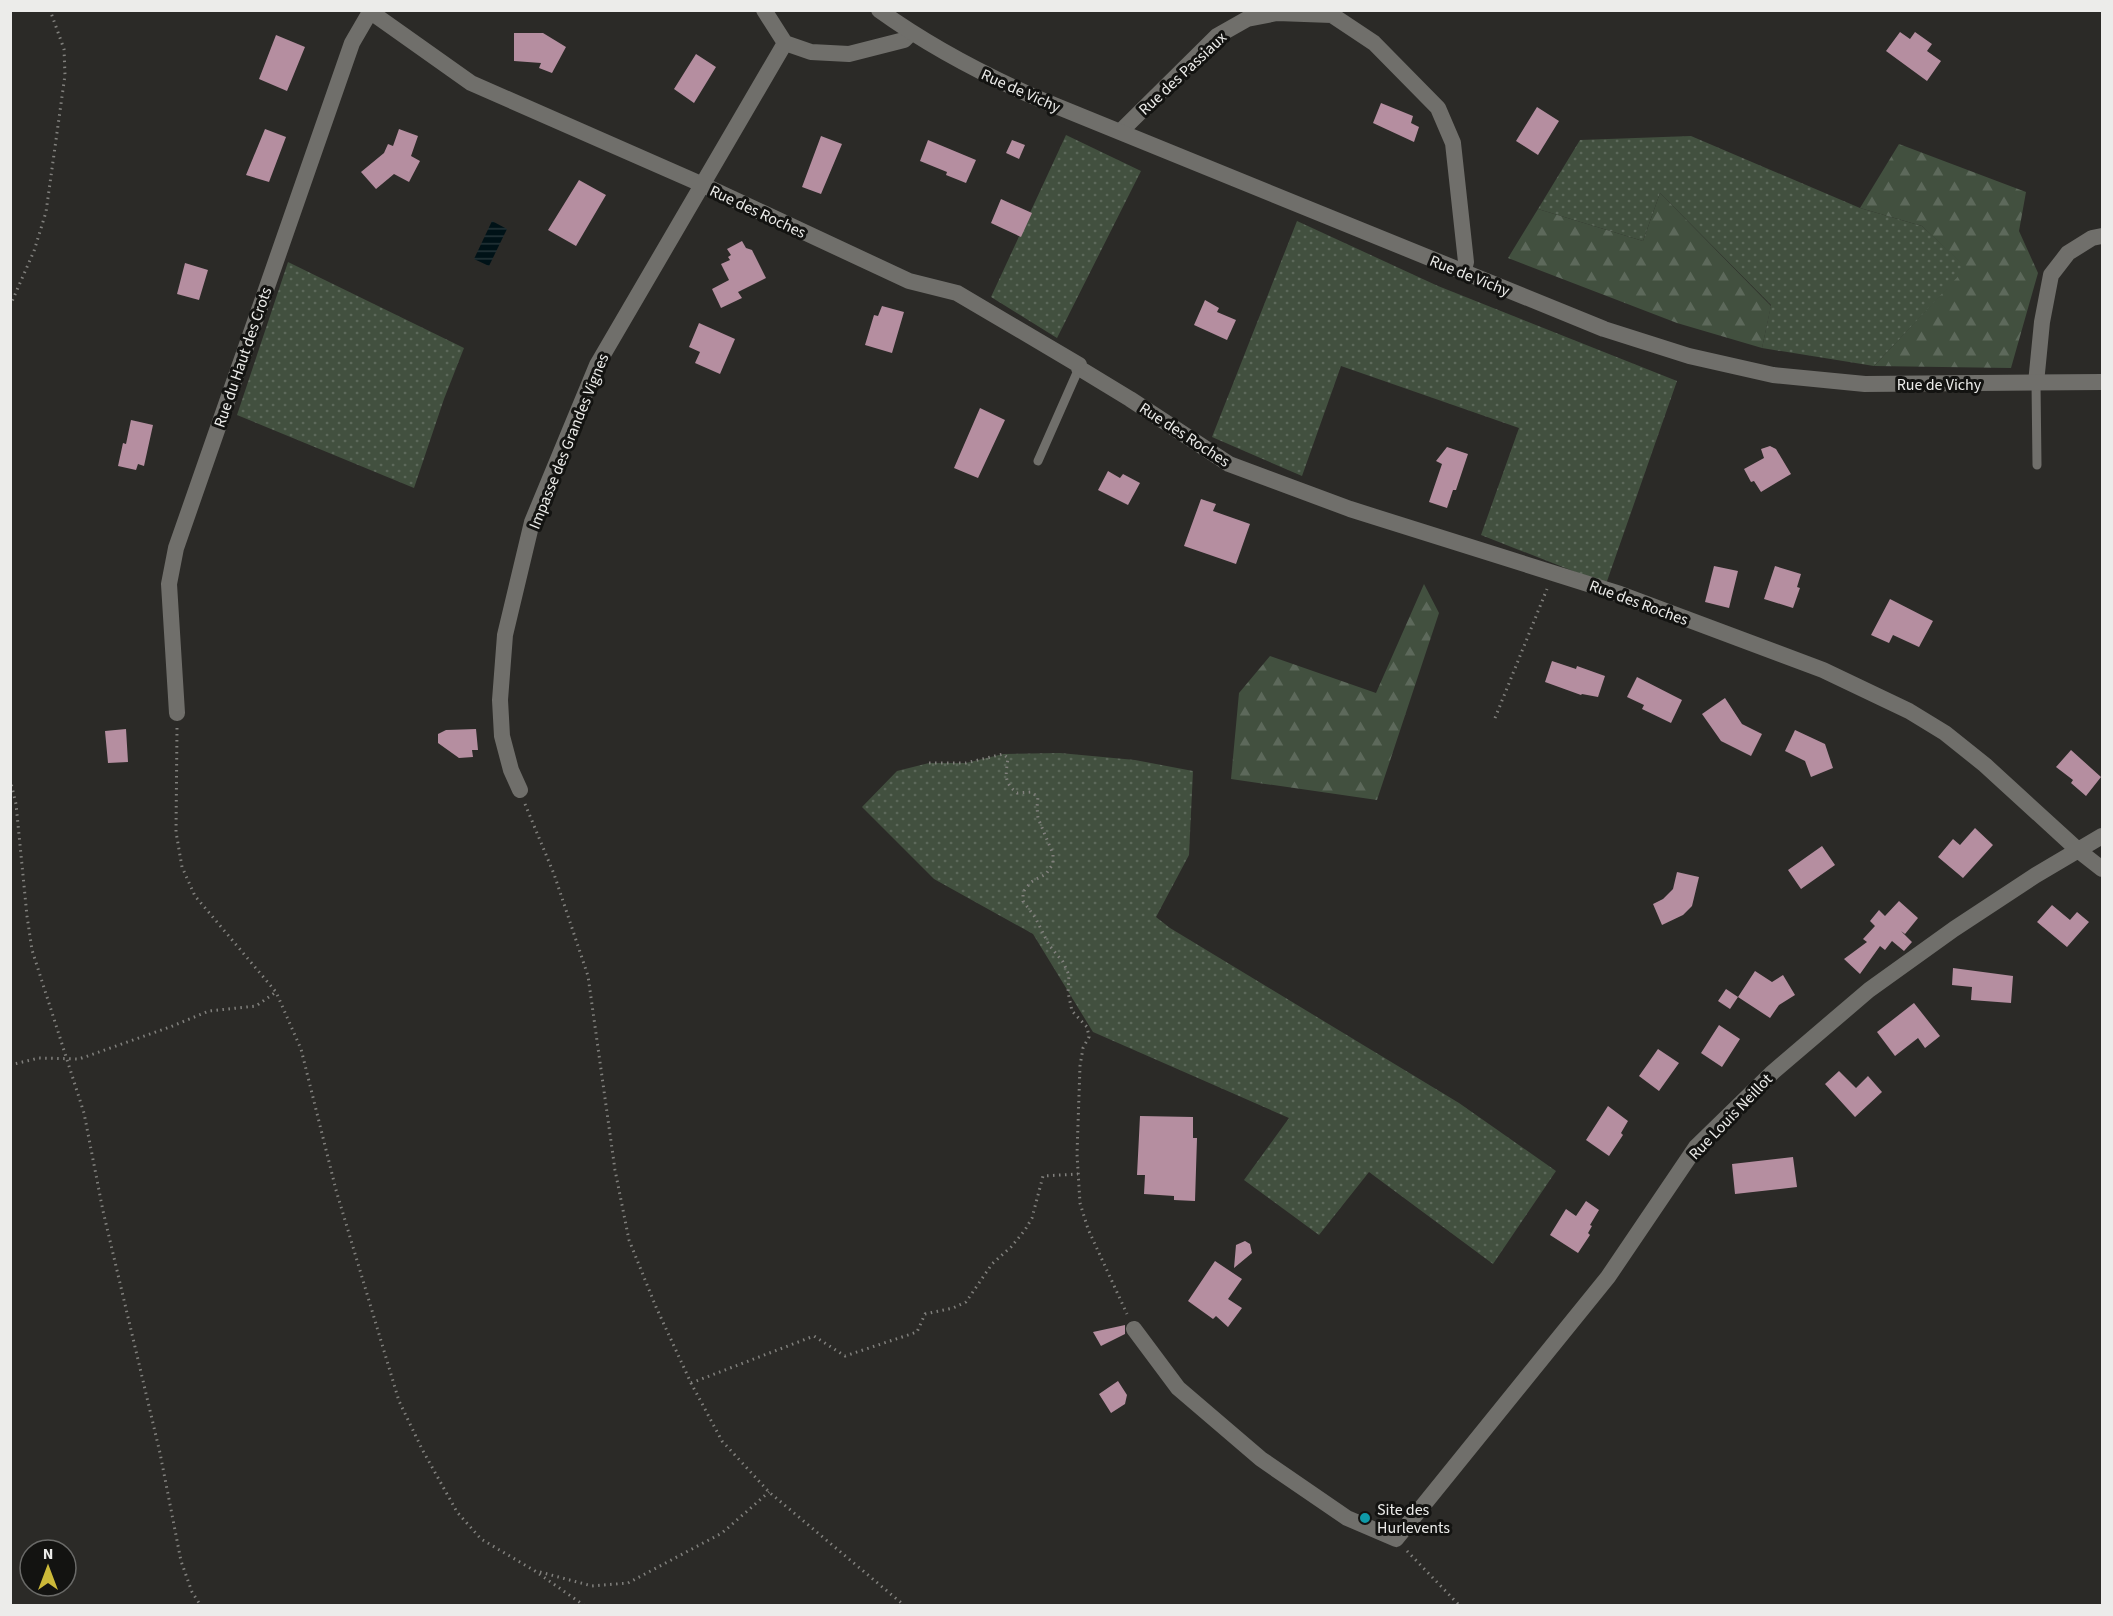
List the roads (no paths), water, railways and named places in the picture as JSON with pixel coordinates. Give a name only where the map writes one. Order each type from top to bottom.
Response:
[{"type":"street","points":[[764,10],[785,43],[811,52],[849,54],[904,40],[911,33]]},
{"type":"street","name":"Rue de Vichy","points":[[879,10],[911,33],[982,74],[1463,273],[1604,329],[1689,356],[1773,375],[1865,384],[2103,382]]},
{"type":"street","name":"Rue des Roches","points":[[369,11],[471,83],[701,184],[909,281],[957,293],[1079,365],[1079,368],[1229,464],[1350,509],[1620,594],[1823,670],[1909,711],[1945,733],[1985,765],[2079,851],[2103,869]]},
{"type":"street","name":"Rue du Haut des Crots","points":[[177,713],[169,584],[176,548],[352,43],[369,11]]},
{"type":"street","name":"Rue des Passiaux","points":[[1121,132],[1217,36],[1247,19],[1277,13],[1331,13],[1374,43],[1438,108],[1453,143],[1466,262],[1463,273]]},
{"type":"street","name":"Impasse des Grandes Vignes","points":[[519,790],[502,736],[500,700],[505,635],[532,522],[597,365],[785,43]]},
{"type":"street","points":[[2036,383],[2042,322],[2051,275],[2068,253],[2092,238],[2103,236]]},
{"type":"street","name":"Rue Louis Neillot","points":[[1134,1329],[1178,1388],[1261,1460],[1347,1518],[1396,1539],[1608,1277],[1696,1147],[1773,1072],[1869,990],[2026,881],[2103,836]]},
{"type":"lane","points":[[1038,461],[1079,368]]},
{"type":"lane","points":[[2036,383],[2037,465]]},
{"type":"place","name":"Site des Hurlevents","points":[[1365,1518]]}]
